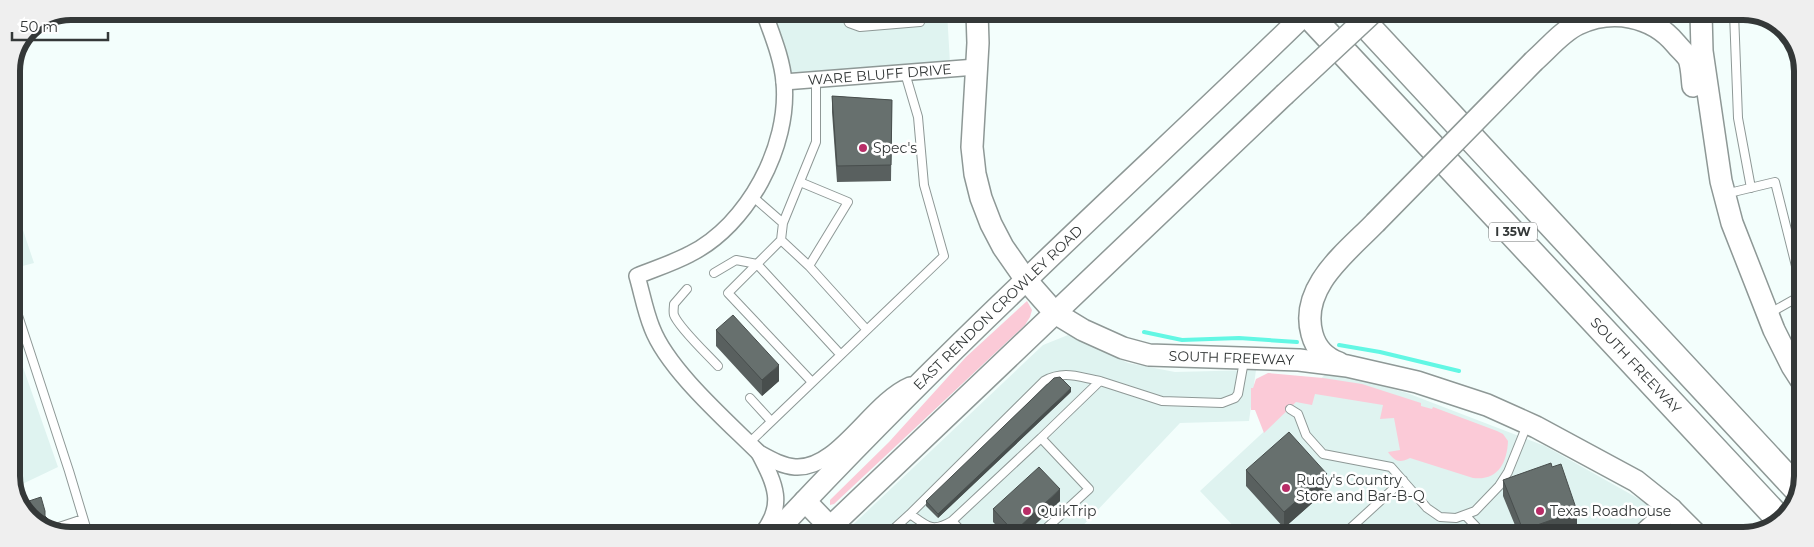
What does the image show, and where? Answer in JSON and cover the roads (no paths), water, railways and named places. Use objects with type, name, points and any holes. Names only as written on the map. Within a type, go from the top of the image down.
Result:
[{"type":"highway","name":"SOUTH FREEWAY","points":[[1313,20],[1776,515]]},
{"type":"highway","name":"I 35W","points":[[1362,20],[1793,485]]},
{"type":"main road","name":"SOUTH FREEWAY","points":[[977,20],[972,147],[975,174],[981,198],[990,224],[1003,247],[1026,280],[1055,313],[1083,330],[1115,344],[1149,355],[1299,360],[1347,366],[1417,382],[1487,405],[1528,423],[1636,481],[1671,508],[1689,527]]},
{"type":"main road","name":"EAST RENDON CROWLEY ROAD","points":[[780,527],[805,500],[1026,280],[1230,88],[1299,20]]},
{"type":"main road","points":[[835,527],[1055,313],[1364,20]]},
{"type":"main road","points":[[1347,366],[1334,361],[1320,351],[1311,331],[1310,311],[1316,289],[1325,274],[1534,61],[1563,34],[1578,24],[1591,20]]},
{"type":"main road","points":[[1642,20],[1654,25],[1673,40],[1688,59],[1707,169],[1722,188]]},
{"type":"main road","points":[[1701,20],[1702,51],[1722,188],[1732,223],[1768,314],[1794,369]]},
{"type":"main road","points":[[805,500],[826,527]]},
{"type":"main road","points":[[1651,527],[1671,508]]},
{"type":"street","points":[[766,527],[774,516],[777,501],[771,477],[754,448],[676,367],[660,345],[652,328],[637,276],[691,254],[722,232],[752,196],[766,172],[778,143],[784,113],[784,82],[777,49],[767,20]]},
{"type":"street","name":"WARE BLUFF DRIVE","points":[[784,82],[976,67]]},
{"type":"street","points":[[754,448],[776,462],[794,467],[810,466],[823,461],[891,396],[905,387],[928,377]]},
{"type":"lane","points":[[848,20],[849,23],[860,27],[920,22]]},
{"type":"lane","points":[[1734,20],[1738,118],[1751,188]]},
{"type":"lane","points":[[754,448],[771,421],[944,256],[924,185],[918,117],[905,73]]},
{"type":"lane","points":[[812,382],[728,293],[781,240],[783,223],[816,142],[816,80]]},
{"type":"lane","points":[[800,182],[848,202],[809,266]]},
{"type":"lane","points":[[1722,188],[1751,188],[1775,182],[1794,258]]},
{"type":"lane","points":[[752,196],[783,223]]},
{"type":"lane","points":[[781,240],[809,266],[866,329]]},
{"type":"lane","points":[[714,273],[736,260],[757,264],[840,354]]},
{"type":"lane","points":[[687,289],[674,304],[674,314],[693,339],[718,366]]},
{"type":"lane","points":[[1768,314],[1794,299]]},
{"type":"lane","points":[[20,322],[86,527]]},
{"type":"lane","points":[[896,527],[1044,381],[1054,375],[1062,374],[1100,381],[1162,401],[1222,403],[1235,398],[1238,394],[1245,359]]},
{"type":"lane","points":[[937,527],[944,526],[952,521],[1100,381]]},
{"type":"lane","points":[[750,398],[771,421]]},
{"type":"lane","points":[[1290,409],[1298,414],[1306,435],[1323,454],[1390,467],[1427,508],[1440,516],[1456,518],[1475,511],[1499,486],[1508,472],[1528,423]]},
{"type":"lane","points":[[1041,438],[1088,489],[1048,527]]},
{"type":"lane","points":[[1352,527],[1402,480]]},
{"type":"lane","points":[[910,514],[929,527]]},
{"type":"lane","points":[[1466,515],[1477,527]]},
{"type":"lane","points":[[62,526],[83,519]]},
{"type":"lane","points":[[952,521],[958,527]]},
{"type":"waterway","points":[[1144,332],[1182,340],[1239,338],[1297,342]]},
{"type":"waterway","points":[[1339,345],[1380,352],[1459,371]]},
{"type":"place","name":"Spec's","points":[[863,148]]},
{"type":"place","name":"Rudy's Country Store and Bar-B-Q","points":[[1286,488]]},
{"type":"place","name":"QuikTrip","points":[[1027,511]]},
{"type":"place","name":"Texas Roadhouse","points":[[1540,511]]}]
